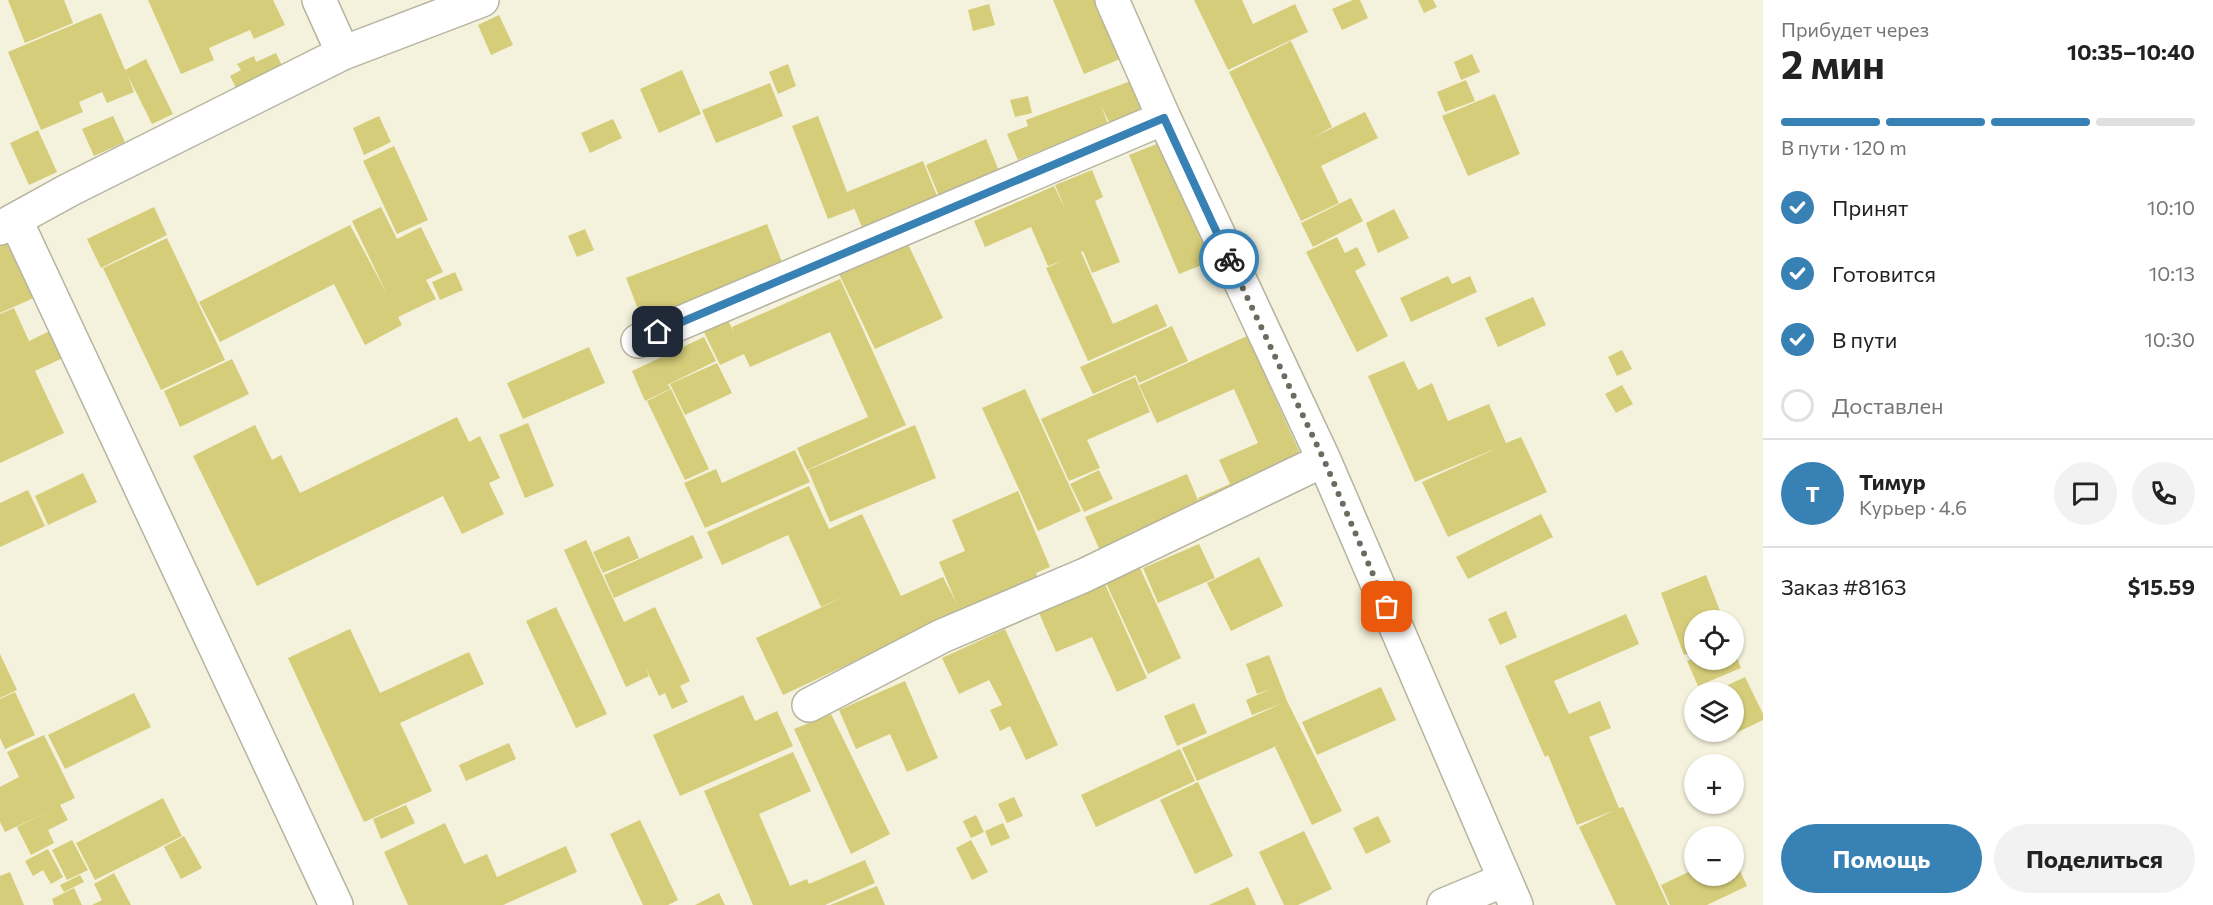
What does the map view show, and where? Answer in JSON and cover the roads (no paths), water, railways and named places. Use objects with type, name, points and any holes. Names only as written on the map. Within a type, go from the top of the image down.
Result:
[{"type":"street","points":[[319,0],[343,53]]},
{"type":"street","points":[[336,905],[8,224],[69,190],[343,53],[482,0]]},
{"type":"street","points":[[1112,0],[1164,118],[1324,460],[1510,893],[1444,905]]},
{"type":"street","points":[[638,340],[1164,118]]},
{"type":"street","points":[[808,705],[942,636],[1085,575],[1324,460]]}]
